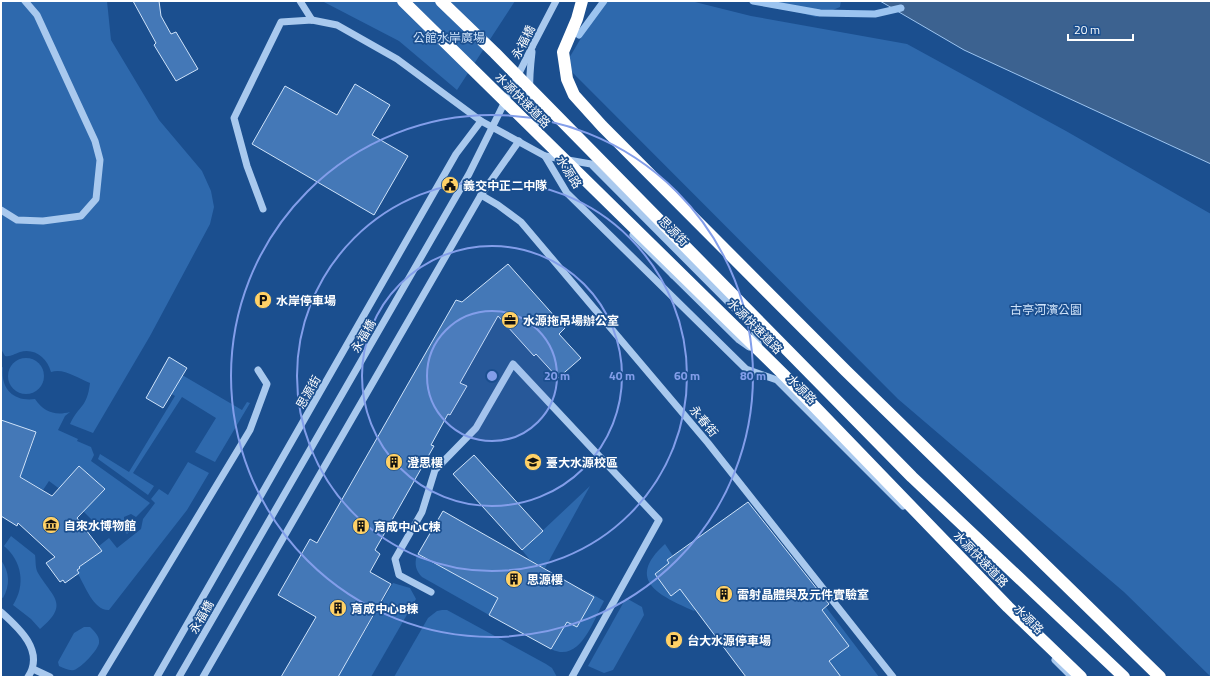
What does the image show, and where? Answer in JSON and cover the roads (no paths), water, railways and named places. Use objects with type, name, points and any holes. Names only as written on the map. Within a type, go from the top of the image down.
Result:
[{"type":"highway","name":"水源快速道路","points":[[403,1],[787,378],[1008,607],[1081,677]]},
{"type":"highway","points":[[441,1],[495,53],[912,477],[1124,677]]},
{"type":"highway","points":[[582,1],[577,19],[563,52],[566,78],[574,95],[602,126],[846,371],[1160,677]]},
{"type":"street","points":[[1,210],[16,220],[43,220],[81,216],[96,199],[99,176],[100,160],[94,141],[37,15],[24,1]]},
{"type":"street","points":[[300,1],[312,20]]},
{"type":"street","name":"永福橋","points":[[179,677],[469,174],[556,1]]},
{"type":"street","name":"水源路","points":[[263,209],[247,166],[234,118],[281,22],[312,20],[337,25],[397,59],[464,111],[545,156],[567,192],[746,369],[778,380],[1072,677]]},
{"type":"street","points":[[532,47],[528,84],[533,119],[547,148],[739,340],[762,354],[778,380]]},
{"type":"street","name":"思源街","points":[[157,677],[456,154],[481,121]]},
{"type":"street","points":[[203,677],[481,195],[520,141]]},
{"type":"street","name":"思源街","points":[[545,156],[591,164],[754,327],[762,354]]},
{"type":"street","name":"永春街","points":[[481,195],[498,205],[526,228],[708,443],[893,677]]},
{"type":"street","points":[[431,592],[399,575],[395,559],[422,512],[435,470],[476,428],[513,364],[658,520],[572,677]]},
{"type":"street","points":[[101,677],[250,430],[267,384],[258,370]]},
{"type":"street","points":[[1,612],[21,630],[32,649],[33,669],[28,677]]},
{"type":"street","points":[[33,669],[50,677]]},
{"type":"waterway","points":[[579,35],[604,1]]},
{"type":"waterway","points":[[753,1],[820,13],[875,14],[901,8]]},
{"type":"place","name":"義交中正二中隊","points":[[450,185]]},
{"type":"place","name":"水岸停車場","points":[[263,300]]},
{"type":"place","name":"水源拖吊場辦公室","points":[[510,320]]},
{"type":"place","name":"澄思樓","points":[[394,462]]},
{"type":"place","name":"臺大水源校區","points":[[533,462]]},
{"type":"place","name":"自來水博物館","points":[[51,525]]},
{"type":"place","name":"育成中心C棟","points":[[361,526]]},
{"type":"place","name":"思源樓","points":[[514,579]]},
{"type":"place","name":"雷射晶體與及元件實驗室","points":[[724,594]]},
{"type":"place","name":"育成中心B棟","points":[[338,608]]},
{"type":"place","name":"台大水源停車場","points":[[674,640]]},
{"type":"park label","name":"公館水岸廣場","points":[[449,37]]},
{"type":"park label","name":"古亭河濱公園","points":[[1046,309]]}]
